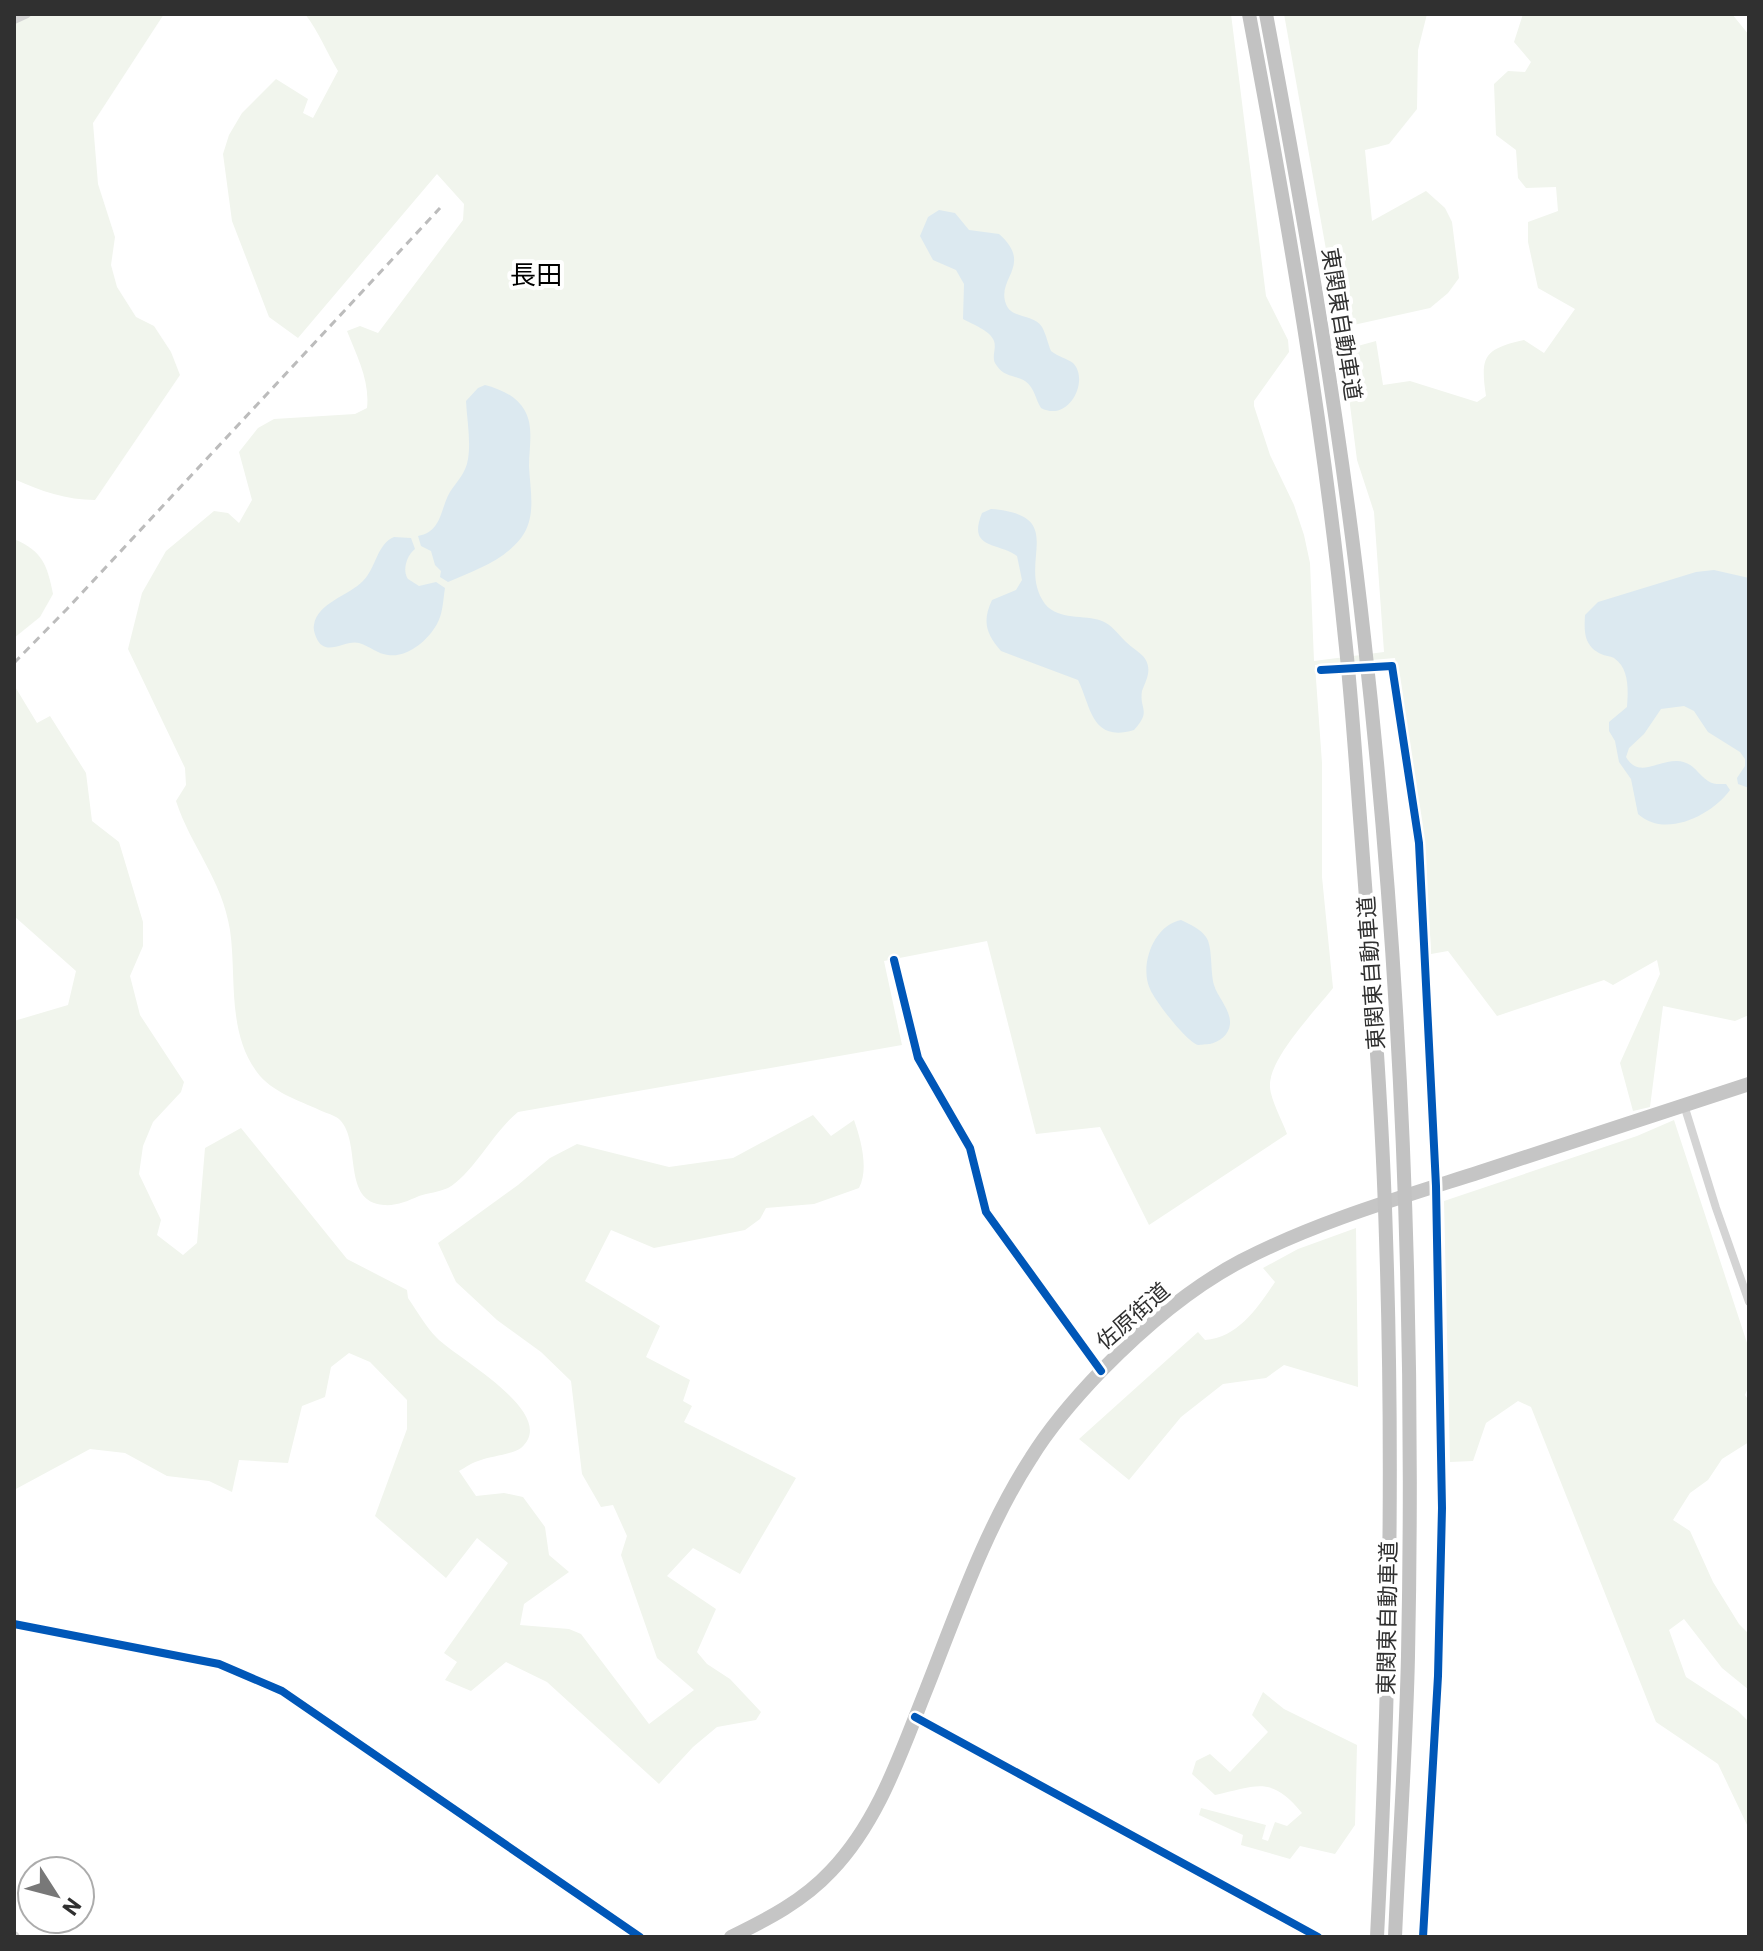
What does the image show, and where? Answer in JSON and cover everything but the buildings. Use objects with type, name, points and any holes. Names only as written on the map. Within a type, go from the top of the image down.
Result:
[{"type":"highway","name":"東関東自動車道","points":[[1249,14],[1306,334],[1330,505],[1346,639],[1377,1037],[1387,1241],[1391,1473],[1385,1793],[1377,1937]]},
{"type":"highway","name":"東関東自動車道","points":[[1266,14],[1302,207],[1349,518],[1381,810],[1397,1020],[1404,1177],[1410,1502],[1408,1660],[1395,1937]]},
{"type":"highway","name":"佐原街道","points":[[731,1937],[773,1917],[793,1903],[823,1879],[843,1857],[875,1808],[966,1590],[1007,1499],[1032,1456],[1101,1371],[1170,1310],[1229,1268],[1313,1228],[1749,1084]]},
{"type":"street","points":[[14,20],[27,14]]},
{"type":"street","points":[[1321,670],[1392,666],[1419,843],[1441,1523],[1438,1669],[1423,1937]]},
{"type":"street","points":[[894,960],[918,1058],[970,1148],[986,1212],[1101,1371]]},
{"type":"street","points":[[1684,1105],[1749,1302]]},
{"type":"street","points":[[14,1624],[219,1664],[282,1691],[640,1937]]},
{"type":"street","points":[[915,1717],[1318,1937]]},
{"type":"shaded area","points":[[14,14],[164,14],[93,123],[98,184],[115,237],[111,265],[117,287],[136,317],[154,326],[171,352],[180,375],[95,500],[54,494],[14,479]]},
{"type":"shaded area","points":[[305,14],[1231,14],[1266,296],[1288,340],[1289,352],[1254,401],[1254,406],[1270,455],[1294,505],[1304,535],[1310,563],[1314,661],[1384,652],[1374,512],[1357,460],[1343,350],[1376,341],[1383,385],[1410,381],[1477,402],[1486,396],[1485,363],[1493,351],[1524,340],[1544,353],[1575,309],[1538,288],[1528,242],[1528,222],[1558,211],[1556,187],[1526,188],[1518,178],[1516,150],[1496,135],[1494,84],[1508,71],[1525,72],[1531,62],[1514,42],[1523,14],[1732,14],[1749,35],[1749,1015],[1735,1021],[1663,1006],[1650,1107],[1633,1111],[1620,1063],[1660,974],[1657,960],[1613,985],[1604,980],[1497,1016],[1448,951],[1431,954],[1418,805],[1395,658],[1315,665],[1322,763],[1322,877],[1333,988],[1285,1049],[1271,1076],[1274,1104],[1287,1134],[1149,1225],[1100,1127],[1036,1134],[987,941],[884,961],[902,1045],[518,1112],[466,1173],[448,1188],[393,1205],[371,1201],[362,1194],[357,1183],[350,1143],[340,1120],[274,1088],[260,1076],[249,1060],[237,1024],[232,948],[226,912],[176,801],[186,785],[185,768],[128,649],[142,593],[166,551],[214,511],[228,513],[239,523],[252,500],[239,452],[258,428],[274,419],[355,414],[367,408],[365,378],[347,331],[360,326],[378,333],[463,220],[464,204],[437,174],[298,338],[269,317],[232,221],[223,154],[229,135],[242,113],[276,79],[308,99],[303,113],[313,118],[338,71]]},
{"type":"shaded area","points":[[1284,14],[1427,14],[1418,50],[1417,109],[1389,144],[1365,150],[1372,221],[1426,191],[1445,208],[1452,222],[1459,278],[1448,293],[1430,308],[1340,328]]},
{"type":"shaded area","points":[[939,210],[955,213],[969,230],[999,234],[1009,245],[1014,263],[1004,295],[1006,304],[1013,312],[1038,323],[1051,351],[1073,363],[1078,370],[1078,389],[1068,405],[1051,411],[1041,408],[1028,384],[997,366],[992,337],[963,319],[964,284],[956,270],[933,260],[920,236],[928,217]]},
{"type":"shaded area","points":[[485,385],[513,397],[528,417],[531,512],[526,530],[514,546],[488,564],[448,582],[440,577],[441,571],[435,565],[431,551],[421,546],[418,536],[426,534],[436,525],[450,492],[465,469],[469,445],[466,401]]},
{"type":"shaded area","points":[[991,509],[1015,513],[1029,521],[1035,531],[1037,588],[1045,604],[1057,613],[1106,623],[1145,659],[1148,676],[1142,691],[1144,714],[1134,730],[1120,733],[1101,727],[1090,711],[1078,680],[1001,651],[992,639],[986,621],[992,600],[1016,590],[1022,580],[1017,556],[987,543],[978,533],[982,513]]},
{"type":"shaded area","points":[[394,537],[411,538],[415,549],[406,563],[408,579],[419,586],[436,582],[445,588],[437,624],[417,647],[403,654],[388,655],[354,642],[325,647],[316,637],[316,617],[327,605],[363,581],[384,545]]},
{"type":"shaded area","points":[[14,539],[31,548],[42,560],[53,594],[40,617],[14,638]]},
{"type":"shaded area","points":[[1714,570],[1749,578],[1749,788],[1738,784],[1737,778],[1745,766],[1740,752],[1708,732],[1694,711],[1684,706],[1661,709],[1644,734],[1629,748],[1626,757],[1631,763],[1643,768],[1670,761],[1683,762],[1710,782],[1726,784],[1730,790],[1700,815],[1674,824],[1661,824],[1638,814],[1631,779],[1619,762],[1609,722],[1627,707],[1625,674],[1614,658],[1595,651],[1588,643],[1585,615],[1598,602],[1696,572]]},
{"type":"shaded area","points":[[14,685],[37,723],[50,716],[86,773],[92,821],[119,842],[143,922],[143,946],[130,976],[140,1015],[184,1082],[181,1092],[153,1122],[143,1146],[139,1174],[161,1220],[157,1235],[183,1255],[197,1243],[205,1148],[241,1128],[347,1259],[407,1290],[408,1298],[437,1338],[501,1387],[527,1419],[530,1434],[521,1448],[478,1461],[459,1471],[476,1496],[504,1493],[523,1497],[545,1527],[549,1555],[569,1572],[524,1604],[520,1625],[569,1629],[581,1634],[649,1724],[694,1690],[657,1658],[621,1555],[627,1536],[613,1505],[601,1507],[582,1474],[571,1381],[541,1352],[497,1320],[456,1282],[438,1243],[550,1158],[577,1144],[669,1167],[733,1158],[813,1115],[831,1136],[854,1120],[864,1163],[859,1188],[814,1204],[766,1208],[760,1219],[745,1230],[654,1248],[611,1230],[585,1281],[660,1326],[646,1357],[690,1380],[683,1401],[692,1406],[684,1422],[796,1478],[740,1574],[693,1548],[667,1576],[716,1609],[697,1652],[707,1664],[730,1679],[761,1712],[756,1720],[717,1727],[693,1747],[659,1784],[547,1682],[506,1662],[471,1691],[445,1680],[457,1662],[444,1653],[508,1563],[477,1538],[446,1578],[375,1516],[407,1429],[407,1400],[370,1362],[349,1353],[331,1367],[325,1397],[302,1406],[288,1463],[239,1460],[232,1492],[209,1481],[167,1476],[125,1453],[90,1449],[14,1490],[14,1021],[68,1005],[76,971],[14,916]]},
{"type":"shaded area","points":[[1181,920],[1195,927],[1208,941],[1214,985],[1230,1019],[1226,1035],[1210,1044],[1198,1045],[1186,1036],[1158,1002],[1147,979],[1148,958],[1156,938],[1171,923]]},
{"type":"shaded area","points":[[1674,1120],[1749,1349],[1749,1385],[1745,1395],[1749,1401],[1749,1442],[1722,1459],[1708,1480],[1690,1493],[1673,1520],[1690,1531],[1713,1582],[1739,1624],[1749,1634],[1749,1690],[1722,1668],[1684,1619],[1669,1630],[1686,1677],[1738,1711],[1749,1722],[1749,1829],[1718,1764],[1656,1722],[1531,1407],[1518,1401],[1486,1423],[1473,1461],[1450,1462],[1444,1201],[1637,1136]]},
{"type":"shaded area","points":[[1356,1228],[1358,1387],[1284,1365],[1266,1378],[1223,1384],[1181,1417],[1129,1480],[1079,1439],[1198,1332],[1205,1340],[1217,1338],[1238,1327],[1275,1282],[1263,1268],[1298,1249]]},
{"type":"shaded area","points":[[1263,1692],[1284,1709],[1357,1745],[1355,1825],[1335,1854],[1300,1846],[1290,1859],[1241,1845],[1243,1835],[1199,1815],[1201,1808],[1266,1825],[1262,1839],[1268,1841],[1275,1822],[1287,1826],[1302,1813],[1272,1788],[1253,1787],[1215,1795],[1192,1774],[1196,1761],[1210,1754],[1230,1772],[1268,1732],[1252,1715]]},
{"type":"railway","points":[[14,663],[440,208]]},
{"type":"cycle path","points":[[1321,670],[1392,666],[1419,843],[1436,1186],[1442,1508],[1438,1676],[1423,1937]]},
{"type":"cycle path","points":[[894,960],[918,1058],[970,1148],[986,1212],[1101,1371]]},
{"type":"cycle path","points":[[14,1624],[219,1664],[282,1691],[640,1937]]},
{"type":"cycle path","points":[[915,1717],[1318,1937]]},
{"type":"district","name":"長田","points":[[536,273]]}]
